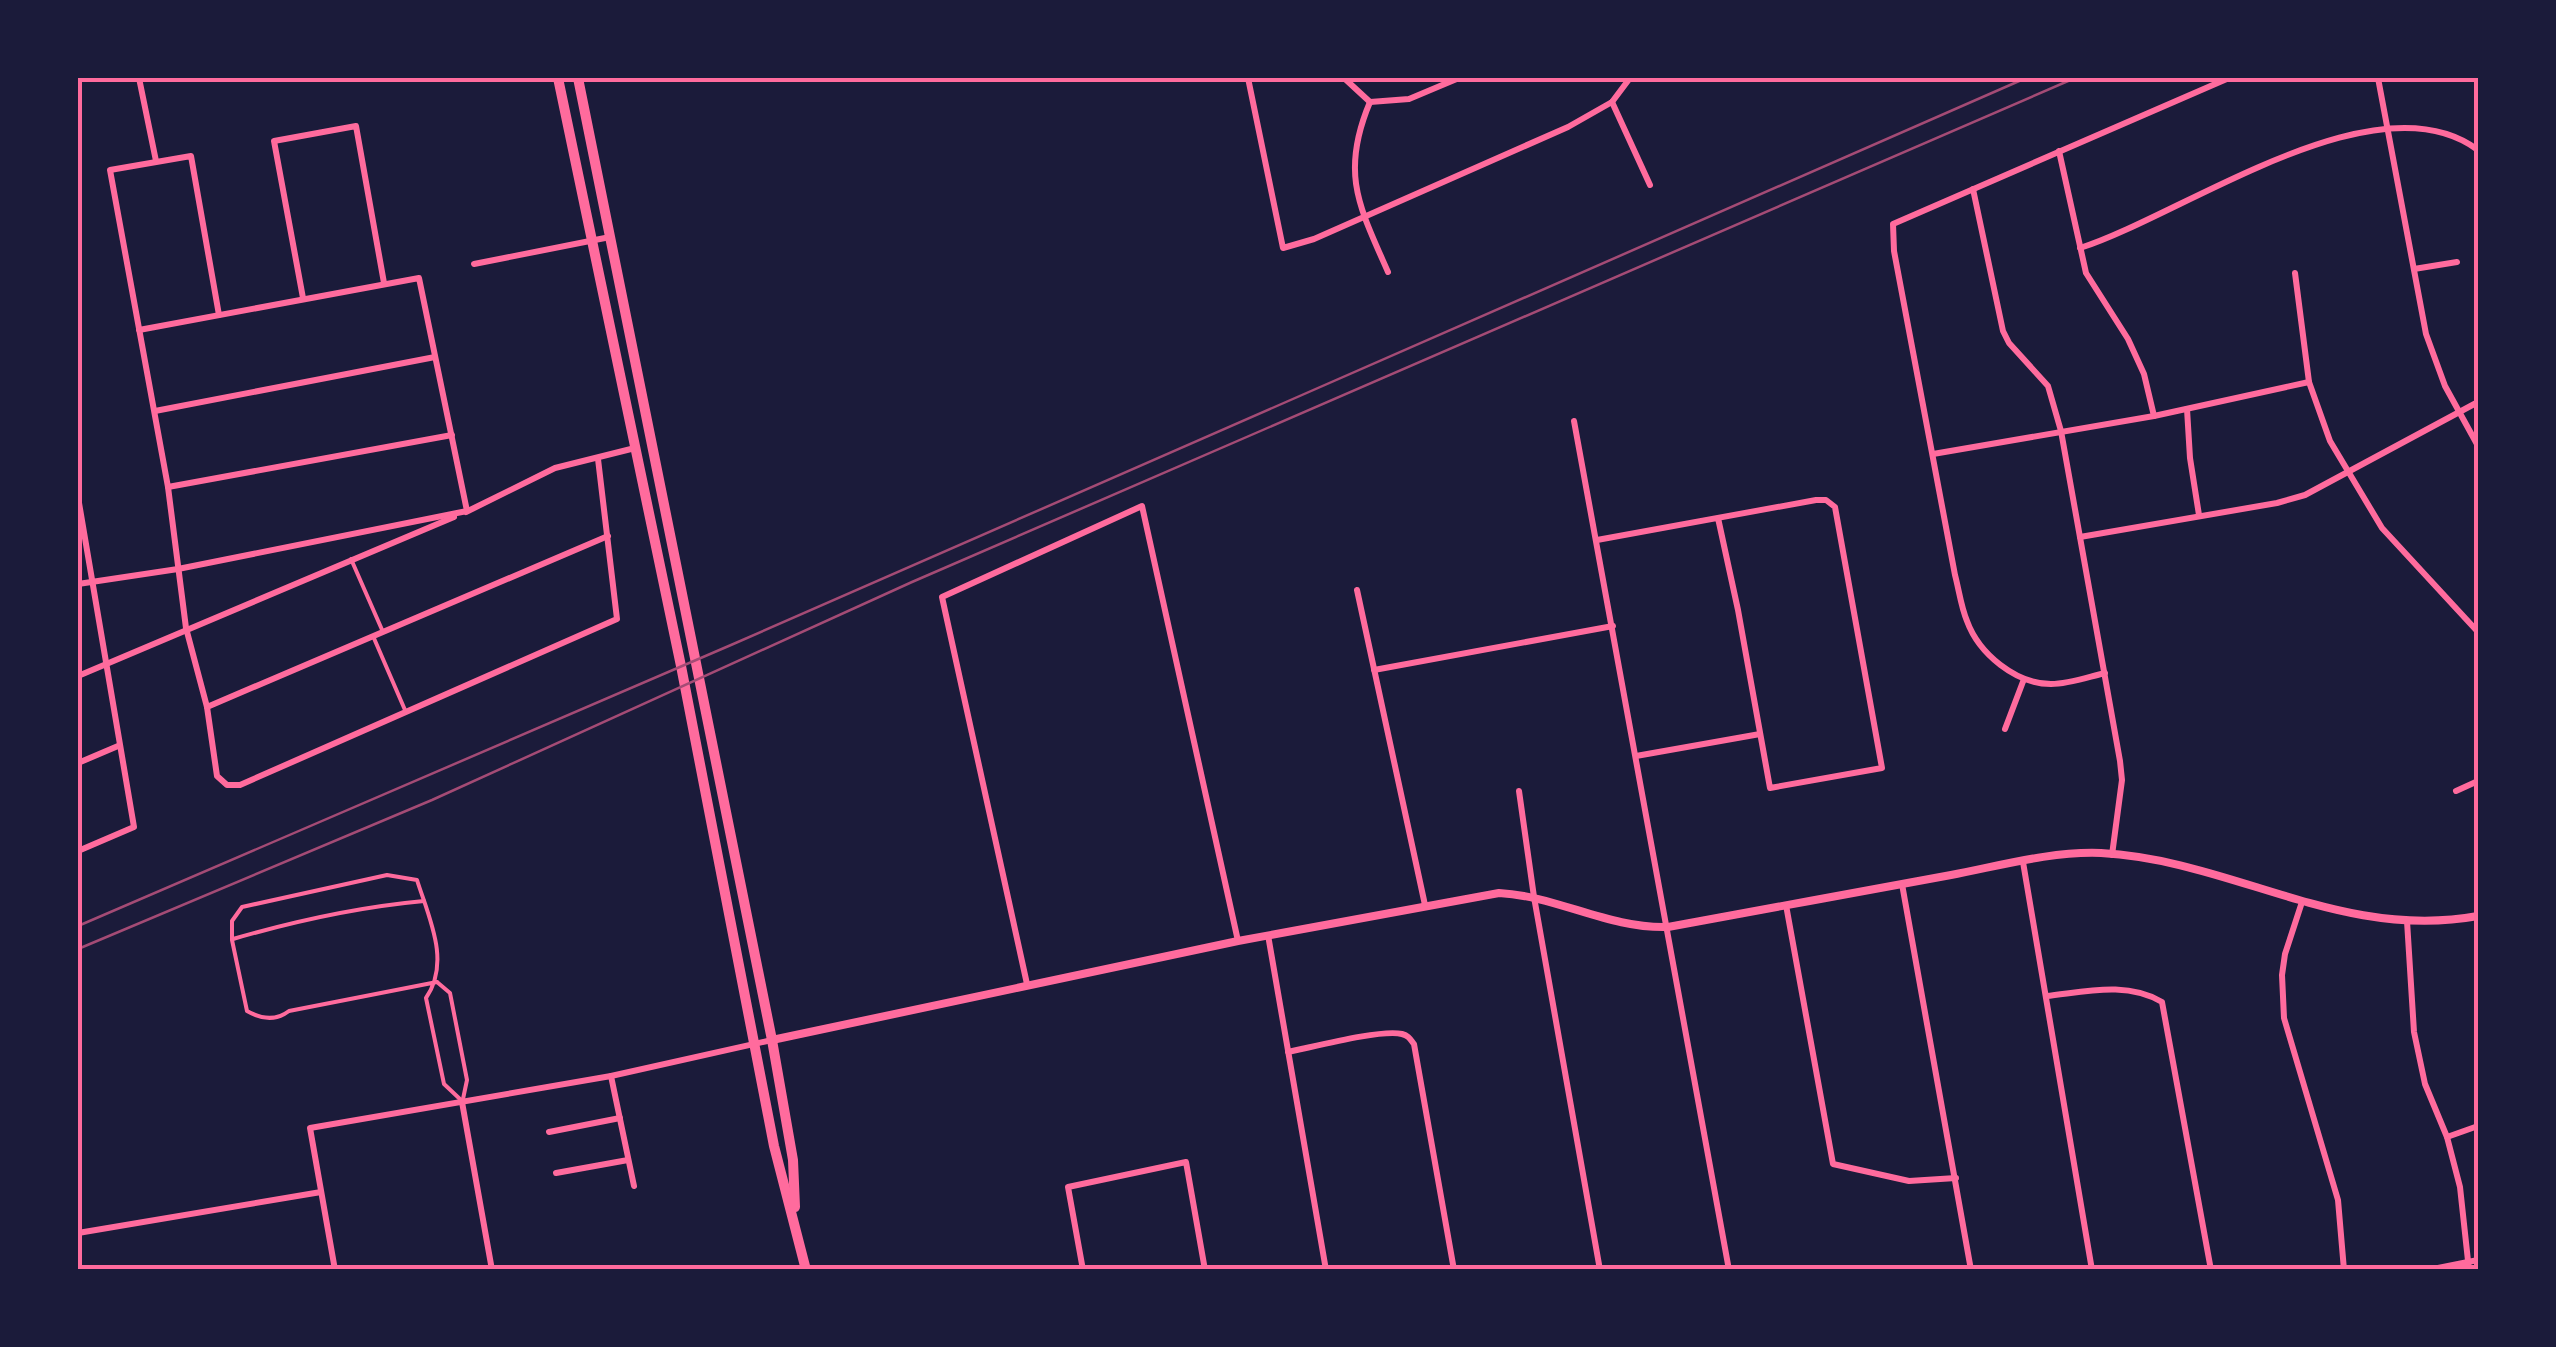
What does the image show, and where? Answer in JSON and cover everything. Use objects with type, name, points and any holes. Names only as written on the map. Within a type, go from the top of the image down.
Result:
[{"type":"main road","points":[[558,78],[636,447],[778,1163],[806,1270]]},
{"type":"main road","points":[[578,78],[772,1040],[793,1160],[796,1223]]},
{"type":"main road","points":[[636,447],[656,464]]},
{"type":"street","points":[[139,78],[156,161]]},
{"type":"street","points":[[1248,78],[1283,248],[1314,239],[1568,127],[1612,102],[1630,78]]},
{"type":"street","points":[[1344,78],[1370,102],[1409,100],[1459,78]]},
{"type":"street","points":[[2105,673],[2051,684],[2024,679],[1990,655],[1968,625],[1955,575],[1892,224],[2230,78]]},
{"type":"street","points":[[2378,78],[2426,334],[2445,386],[2478,446]]},
{"type":"street","points":[[1370,102],[1353,155],[1354,178],[1363,216],[1388,272]]},
{"type":"street","points":[[1612,102],[1650,185]]},
{"type":"street","points":[[303,298],[274,140],[356,126],[384,283]]},
{"type":"street","points":[[2080,248],[2118,234],[2284,155],[2335,139],[2417,127],[2438,130],[2478,150]]},
{"type":"street","points":[[2059,151],[2086,274],[2128,338],[2144,374],[2154,416]]},
{"type":"street","points":[[219,314],[192,156],[110,170],[168,487],[186,628],[207,707],[217,774],[226,785],[240,785],[617,618],[598,459]]},
{"type":"street","points":[[1973,189],[2003,331],[2048,386],[2061,431],[2122,780],[2112,854]]},
{"type":"street","points":[[474,264],[611,236]]},
{"type":"street","points":[[2414,269],[2458,262]]},
{"type":"street","points":[[2296,272],[2309,382],[2330,442],[2382,528],[2478,632]]},
{"type":"street","points":[[139,330],[419,278],[467,512]]},
{"type":"street","points":[[154,411],[435,357]]},
{"type":"street","points":[[1934,454],[2154,416],[2309,382]]},
{"type":"street","points":[[2080,537],[2305,495],[2478,402]]},
{"type":"street","points":[[2187,409],[2199,515]]},
{"type":"street","points":[[1574,421],[1730,1270]]},
{"type":"street","points":[[168,487],[452,435]]},
{"type":"street","points":[[78,676],[467,512],[555,468],[636,447]]},
{"type":"street","points":[[78,498],[134,827],[78,850]]},
{"type":"street","points":[[1597,540],[1816,500],[1826,500],[1834,507],[1882,768],[1770,788],[1718,518]]},
{"type":"street","points":[[1026,984],[942,597],[1142,506],[1238,941]]},
{"type":"street","points":[[78,584],[178,569],[467,512]]},
{"type":"street","points":[[207,707],[608,536]]},
{"type":"street","points":[[1357,590],[1425,905]]},
{"type":"street","points":[[1374,670],[1612,626]]},
{"type":"street","points":[[2005,729],[2024,679]]},
{"type":"street","points":[[1636,756],[1760,734]]},
{"type":"street","points":[[78,763],[118,746]]},
{"type":"street","points":[[2456,791],[2478,781]]},
{"type":"street","points":[[1519,791],[1600,1270]]},
{"type":"street","points":[[335,1270],[310,1128],[611,1076],[1026,984],[1425,905],[1499,893],[1534,897],[1628,925],[1668,927],[2022,862],[2112,854],[2161,862],[2358,916],[2408,922],[2478,916]]},
{"type":"street","points":[[2022,862],[2092,1270]]},
{"type":"street","points":[[1902,884],[1971,1270]]},
{"type":"street","points":[[2302,902],[2284,965],[2284,1018],[2335,1189],[2344,1270]]},
{"type":"street","points":[[1786,906],[1833,1164],[1908,1181],[1956,1178]]},
{"type":"street","points":[[2408,922],[2416,1046],[2460,1186],[2468,1266]]},
{"type":"street","points":[[1268,935],[1326,1270]]},
{"type":"street","points":[[2046,996],[2110,989],[2146,993],[2162,1002],[2212,1270]]},
{"type":"street","points":[[1288,1052],[1380,1036],[1401,1034],[1410,1038],[1454,1270]]},
{"type":"street","points":[[611,1076],[634,1186]]},
{"type":"street","points":[[462,1102],[492,1270]]},
{"type":"street","points":[[549,1132],[620,1118]]},
{"type":"street","points":[[2446,1138],[2478,1126]]},
{"type":"street","points":[[556,1173],[628,1160]]},
{"type":"street","points":[[1083,1270],[1068,1186],[1186,1162],[1206,1270]]},
{"type":"street","points":[[78,1233],[321,1192]]},
{"type":"street","points":[[2428,1270],[2468,1266],[2478,1260]]},
{"type":"lane","points":[[351,560],[383,632]]},
{"type":"lane","points":[[373,636],[406,712]]},
{"type":"lane","points":[[437,982],[289,1011],[281,1017],[258,1017],[247,1011],[232,940],[232,920],[242,907],[387,875],[417,880],[440,966],[437,982],[426,998],[444,1084],[462,1102]]},
{"type":"lane","points":[[232,940],[279,925],[424,901]]},
{"type":"lane","points":[[437,982],[450,994],[467,1080],[462,1102]]},
{"type":"tram line","points":[[78,949],[432,800],[912,582],[2075,78]]},
{"type":"railway","points":[[78,926],[2026,78]]}]
